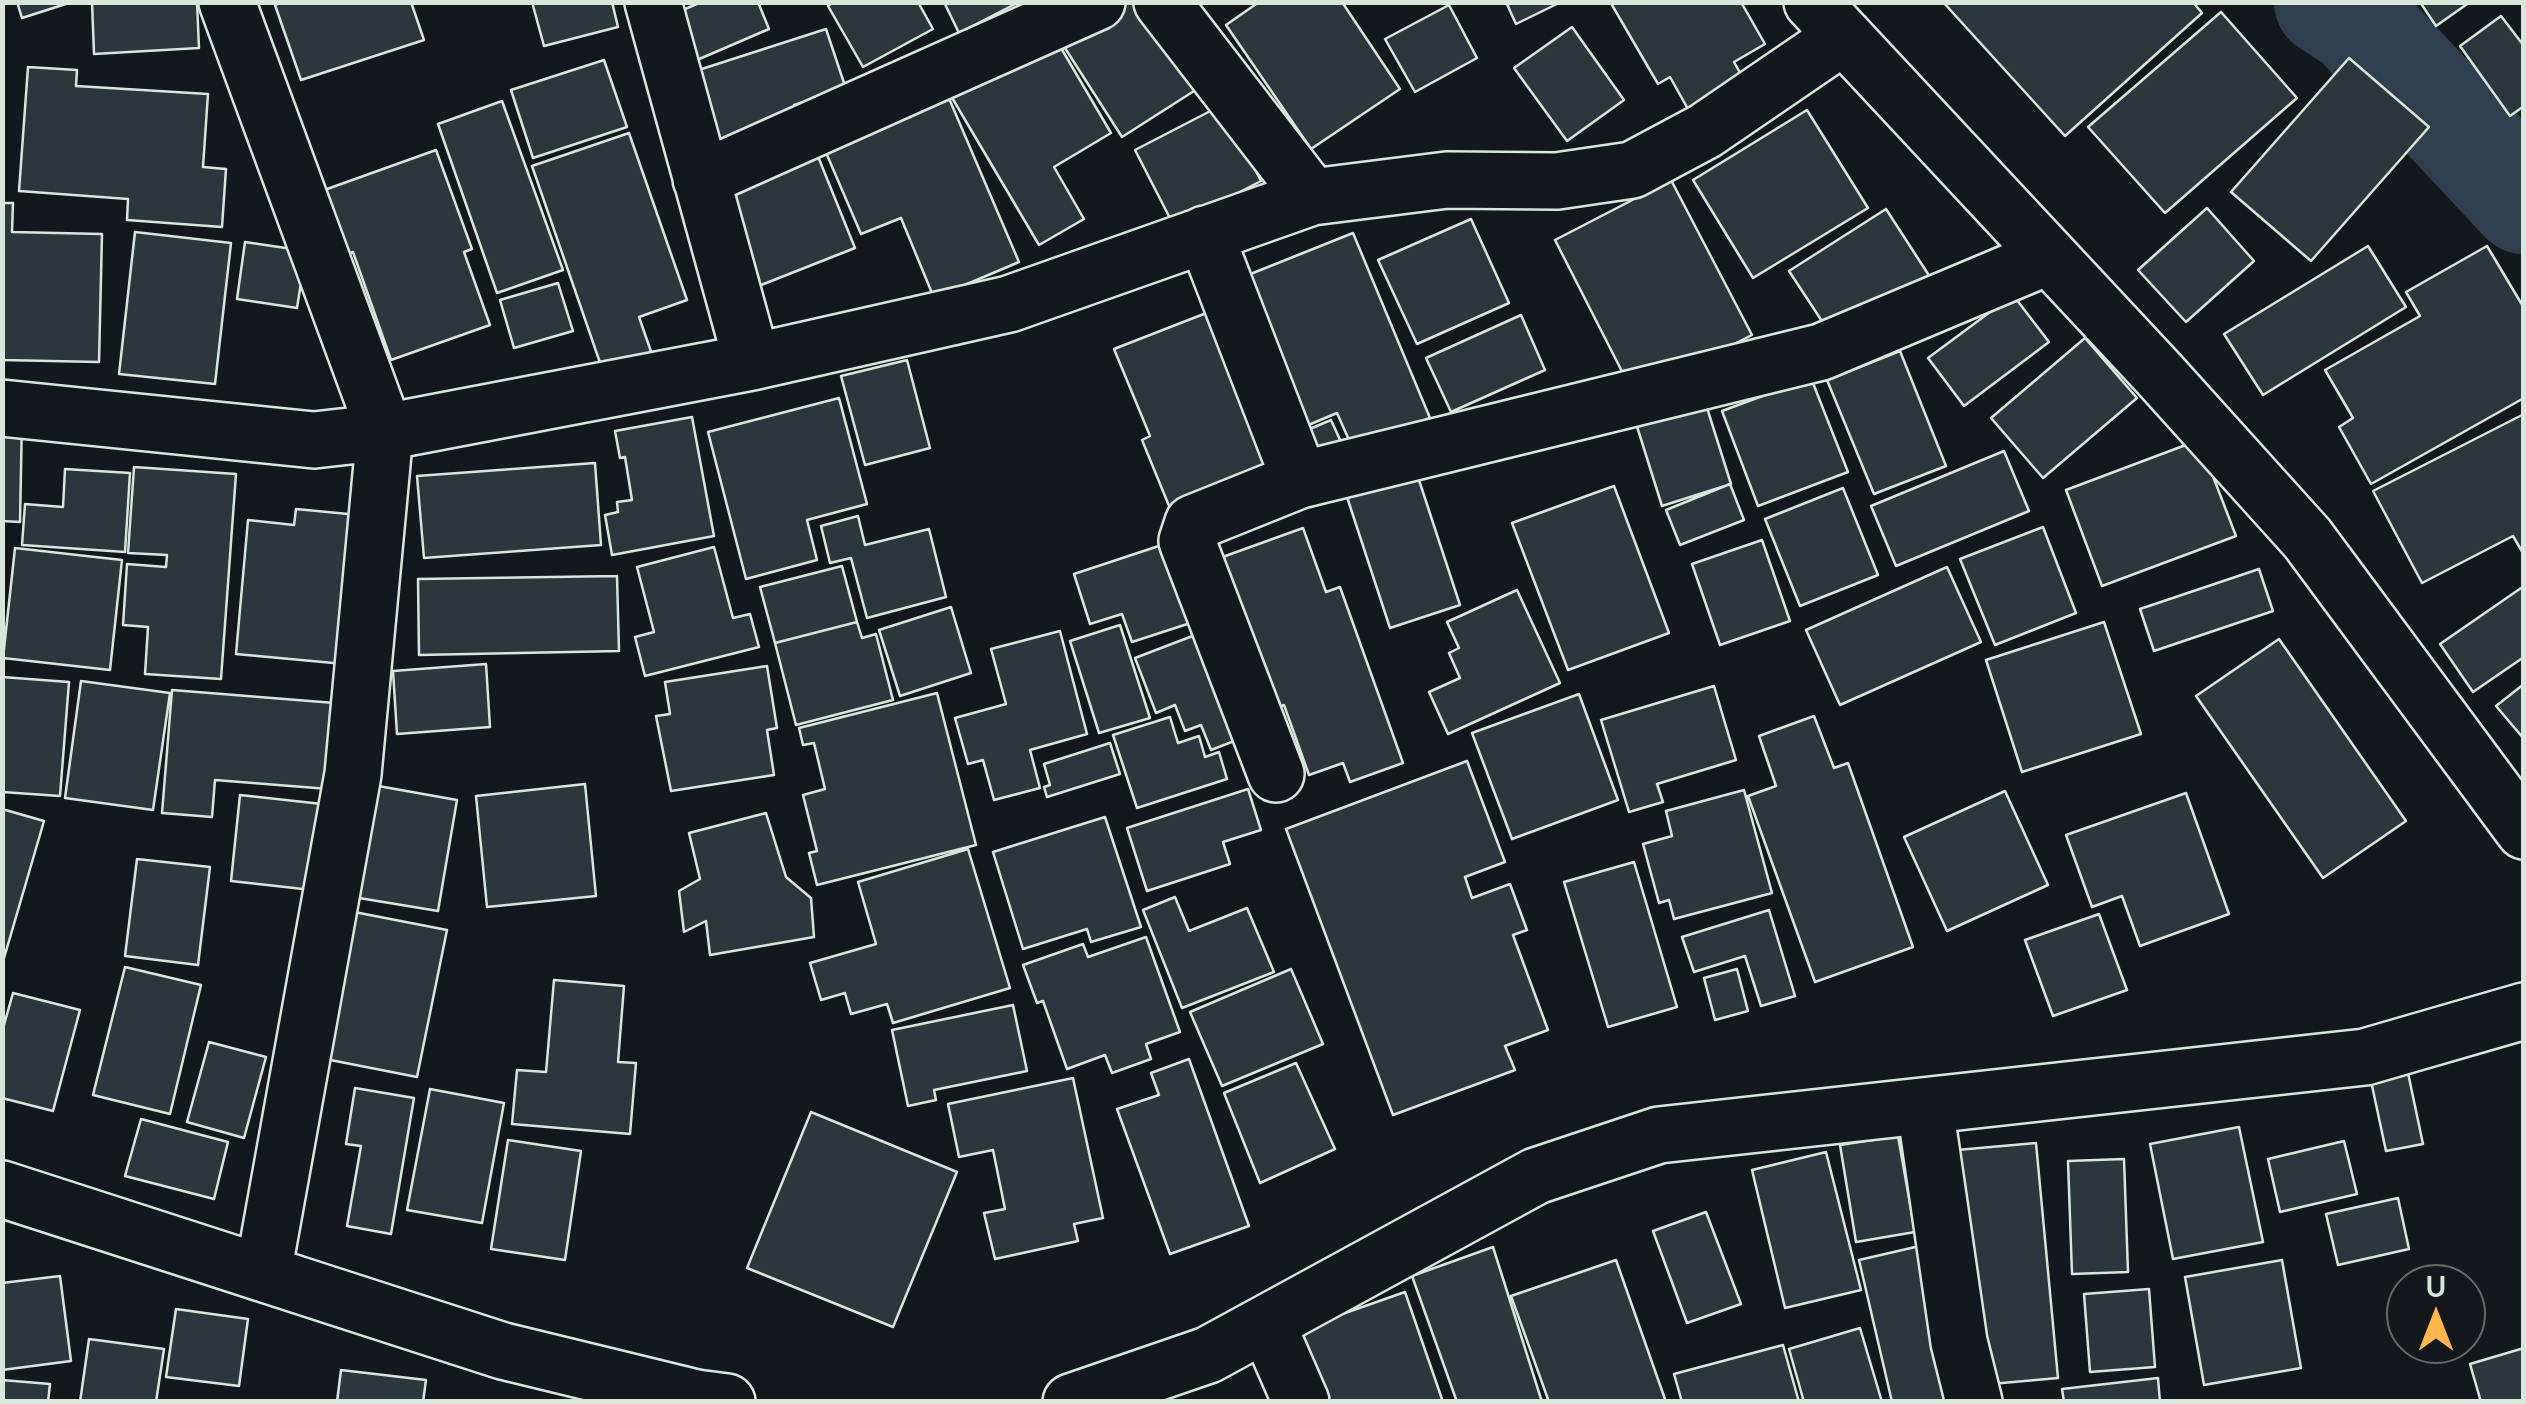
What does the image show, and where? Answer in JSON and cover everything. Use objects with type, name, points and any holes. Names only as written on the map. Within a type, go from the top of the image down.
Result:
[{"type":"main road","points":[[227,2],[385,432],[353,774],[264,1273]]},
{"type":"main road","points":[[652,2],[752,362]]},
{"type":"main road","points":[[702,179],[1097,2]]},
{"type":"main road","points":[[1162,2],[1312,197]]},
{"type":"main road","points":[[2,408],[314,440],[385,432],[752,362],[1009,304],[1312,197],[1447,180],[1556,181],[1632,170],[1704,131],[1828,19],[2307,538],[2524,832]]},
{"type":"main road","points":[[1205,234],[1300,480]]},
{"type":"main road","points":[[1276,774],[1187,541],[1193,523],[1300,480],[1822,352],[2047,257]]},
{"type":"main road","points":[[1071,1402],[1208,1355],[1536,1176],[1659,1135],[2365,1057],[2524,1011]]},
{"type":"main road","points":[[1925,1107],[1960,1342],[1974,1402]]},
{"type":"main road","points":[[2,1189],[503,1351],[727,1402]]},
{"type":"main road","points":[[1268,1324],[1301,1402]]},
{"type":"building","points":[[17,2],[72,2],[22,18]]},
{"type":"building","points":[[92,2],[197,2],[199,48],[94,54]]},
{"type":"building","points":[[411,2],[424,40],[301,80],[275,5]]},
{"type":"building","points":[[532,2],[612,2],[618,27],[544,46]]},
{"type":"building","points":[[701,2],[758,2],[769,29],[683,66],[663,19]]},
{"type":"building","points":[[834,2],[918,2],[933,29],[863,67],[828,6]]},
{"type":"building","points":[[944,2],[1019,2],[959,33]]},
{"type":"building","points":[[1129,2],[1153,2],[1205,84],[1122,137],[1063,45]]},
{"type":"building","points":[[1259,2],[1342,2],[1400,89],[1311,149],[1226,25]]},
{"type":"building","points":[[1506,2],[1561,2],[1516,24]]},
{"type":"building","points":[[1741,2],[1765,44],[1734,62],[1743,78],[1688,109],[1670,77],[1658,84],[1612,5]]},
{"type":"building","points":[[1943,2],[2193,2],[2202,13],[2065,136]]},
{"type":"building","points":[[2420,2],[2470,2],[2436,26]]},
{"type":"building","points":[[1449,5],[1477,58],[1415,92],[1385,39]]},
{"type":"building","points":[[2221,12],[2297,98],[2165,213],[2088,127]]},
{"type":"building","points":[[2501,16],[2524,46],[2524,106],[2510,116],[2460,46]]},
{"type":"building","points":[[1572,27],[1624,100],[1567,141],[1514,68]]},
{"type":"building","points":[[826,29],[846,89],[794,105],[800,126],[706,156],[680,76]]},
{"type":"building","points":[[1054,36],[1111,133],[1054,167],[1084,219],[1039,245],[951,96]]},
{"type":"building","points":[[2349,58],[2429,127],[2311,261],[2231,192]]},
{"type":"building","points":[[604,60],[627,127],[533,158],[511,90]]},
{"type":"building","points":[[28,67],[77,70],[76,86],[208,94],[203,167],[226,169],[222,227],[127,220],[128,199],[19,191]]},
{"type":"building","points":[[945,89],[1019,262],[934,298],[901,218],[861,234],[821,141]]},
{"type":"building","points":[[502,101],[563,270],[497,293],[438,124]]},
{"type":"building","points":[[1222,105],[1261,181],[1174,226],[1135,150]]},
{"type":"building","points":[[1807,110],[1868,208],[1753,278],[1693,180]]},
{"type":"building","points":[[629,133],[687,300],[639,317],[655,363],[606,380],[532,166]]},
{"type":"building","points":[[815,149],[855,248],[751,289],[712,190]]},
{"type":"building","points":[[436,150],[472,249],[464,252],[490,325],[391,360],[353,252],[339,257],[316,193]]},
{"type":"building","points":[[1671,180],[1752,335],[1634,395],[1555,240]]},
{"type":"building","points":[[2,203],[13,203],[12,232],[102,234],[99,362],[2,360]]},
{"type":"building","points":[[2207,208],[2254,261],[2186,322],[2138,270]]},
{"type":"building","points":[[1886,209],[1930,277],[1833,338],[1789,271]]},
{"type":"building","points":[[1471,219],[1509,303],[1417,344],[1378,260]]},
{"type":"building","points":[[135,232],[231,243],[215,384],[119,374]]},
{"type":"building","points":[[1353,233],[1430,418],[1353,449],[1337,413],[1306,426],[1243,277]]},
{"type":"building","points":[[245,242],[306,251],[297,308],[237,299]]},
{"type":"building","points":[[2368,246],[2406,307],[2263,395],[2224,334]]},
{"type":"building","points":[[2487,246],[2524,308],[2524,398],[2371,484],[2339,427],[2353,418],[2325,370],[2420,316],[2406,292]]},
{"type":"building","points":[[558,283],[573,331],[514,348],[500,300]]},
{"type":"building","points":[[2013,295],[2049,342],[1964,406],[1928,358]]},
{"type":"building","points":[[1214,310],[1281,476],[1174,518],[1142,440],[1150,436],[1114,349]]},
{"type":"building","points":[[1521,315],[1545,370],[1451,412],[1426,358]]},
{"type":"building","points":[[2085,338],[2137,398],[2043,478],[1991,418]]},
{"type":"building","points":[[1900,351],[1946,466],[1874,494],[1827,380]]},
{"type":"building","points":[[907,360],[930,448],[865,465],[841,376]]},
{"type":"building","points":[[1811,378],[1848,472],[1758,506],[1722,411]]},
{"type":"building","points":[[1703,395],[1731,484],[1662,506],[1634,417]]},
{"type":"building","points":[[839,398],[867,504],[807,520],[817,560],[746,579],[708,432]]},
{"type":"building","points":[[2524,414],[2524,555],[2513,536],[2422,583],[2373,491]]},
{"type":"building","points":[[2,417],[22,418],[20,522],[2,521]]},
{"type":"building","points":[[692,417],[714,536],[612,555],[605,515],[618,512],[617,502],[632,500],[625,457],[620,458],[615,431]]},
{"type":"building","points":[[1331,420],[1347,455],[1310,471],[1300,433]]},
{"type":"building","points":[[2199,440],[2236,536],[2102,586],[2066,490]]},
{"type":"building","points":[[2004,451],[2029,511],[1896,566],[1871,506]]},
{"type":"building","points":[[595,463],[601,545],[424,558],[417,476]]},
{"type":"building","points":[[134,467],[236,474],[221,679],[145,674],[148,627],[123,625],[127,564],[166,567],[167,555],[128,553]]},
{"type":"building","points":[[65,469],[130,473],[125,552],[22,545],[25,504],[63,507]]},
{"type":"building","points":[[1417,474],[1460,605],[1390,628],[1347,497]]},
{"type":"building","points":[[1730,484],[1744,520],[1680,545],[1666,510]]},
{"type":"building","points":[[1614,486],[1669,633],[1568,670],[1512,523]]},
{"type":"building","points":[[1843,488],[1878,575],[1800,606],[1765,519]]},
{"type":"building","points":[[296,509],[369,516],[355,665],[236,654],[248,520],[294,525]]},
{"type":"building","points":[[858,516],[865,545],[929,529],[946,597],[867,618],[851,558],[830,563],[821,526]]},
{"type":"building","points":[[2043,527],[2076,613],[1995,645],[1960,559]]},
{"type":"building","points":[[1303,528],[1326,592],[1340,587],[1403,763],[1350,782],[1343,763],[1309,775],[1284,705],[1260,714],[1206,563]]},
{"type":"building","points":[[1183,538],[1209,617],[1132,642],[1122,614],[1090,624],[1074,574]]},
{"type":"building","points":[[1762,540],[1790,621],[1720,645],[1692,564]]},
{"type":"building","points":[[714,547],[733,618],[750,614],[759,647],[645,676],[635,637],[654,632],[637,567]]},
{"type":"building","points":[[15,548],[122,560],[110,670],[3,658]]},
{"type":"building","points":[[842,566],[857,622],[775,643],[760,587]]},
{"type":"building","points":[[1947,567],[1981,642],[1840,705],[1806,630]]},
{"type":"building","points":[[2259,569],[2273,611],[2154,651],[2140,609]]},
{"type":"building","points":[[617,576],[619,651],[419,655],[418,579]]},
{"type":"building","points":[[2524,586],[2524,657],[2473,692],[2440,644]]},
{"type":"building","points":[[1517,590],[1560,683],[1448,734],[1429,692],[1460,678],[1449,653],[1459,648],[1447,622]]},
{"type":"building","points":[[951,607],[971,673],[900,696],[879,630]]},
{"type":"building","points":[[857,622],[862,638],[876,634],[893,700],[796,725],[775,643]]},
{"type":"building","points":[[2104,622],[2141,734],[2022,772],[1986,660]]},
{"type":"building","points":[[1120,625],[1150,718],[1099,733],[1070,641]]},
{"type":"building","points":[[1216,627],[1242,738],[1211,750],[1201,725],[1185,731],[1175,705],[1156,713],[1135,658]]},
{"type":"building","points":[[1060,631],[1087,734],[1030,750],[1040,788],[994,800],[983,760],[968,764],[955,718],[1006,704],[991,649]]},
{"type":"building","points":[[2279,639],[2406,821],[2323,878],[2196,696]]},
{"type":"building","points":[[486,664],[490,727],[397,734],[393,671]]},
{"type":"building","points":[[767,666],[777,728],[767,730],[774,775],[671,791],[656,716],[670,714],[665,682]]},
{"type":"building","points":[[2,677],[69,682],[60,796],[2,792]]},
{"type":"building","points":[[81,681],[170,693],[153,810],[65,798]]},
{"type":"building","points":[[2524,684],[2524,739],[2496,706]]},
{"type":"building","points":[[1714,686],[1736,760],[1657,784],[1663,802],[1629,812],[1601,720]]},
{"type":"building","points":[[172,690],[347,704],[341,790],[215,780],[212,817],[162,813]]},
{"type":"building","points":[[937,693],[976,845],[817,885],[809,853],[817,851],[803,795],[825,789],[814,743],[803,745],[799,728]]},
{"type":"building","points":[[1579,694],[1618,800],[1512,839],[1472,733]]},
{"type":"building","points":[[1814,716],[1834,768],[1848,763],[1913,947],[1815,982],[1748,796],[1776,786],[1759,736]]},
{"type":"building","points":[[1170,717],[1178,743],[1199,736],[1205,757],[1219,752],[1227,779],[1137,808],[1113,735]]},
{"type":"building","points":[[1110,743],[1120,774],[1047,797],[1044,787],[1050,785],[1044,764]]},
{"type":"building","points":[[1467,761],[1505,862],[1465,877],[1472,898],[1510,884],[1527,930],[1513,935],[1548,1030],[1505,1046],[1515,1070],[1393,1115],[1286,829]]},
{"type":"building","points":[[367,784],[457,800],[438,911],[347,896]]},
{"type":"building","points":[[585,784],[596,896],[487,907],[476,796]]},
{"type":"building","points":[[1248,789],[1261,830],[1223,842],[1230,864],[1147,891],[1127,828]]},
{"type":"building","points":[[1744,790],[1772,893],[1674,919],[1669,900],[1659,903],[1643,844],[1672,836],[1666,811]]},
{"type":"building","points":[[2005,791],[2048,885],[1947,931],[1904,837]]},
{"type":"building","points":[[2186,793],[2229,914],[2140,946],[2122,896],[2092,907],[2066,835]]},
{"type":"building","points":[[240,795],[322,804],[312,890],[231,881]]},
{"type":"building","points":[[2,809],[44,821],[2,965]]},
{"type":"building","points":[[766,813],[786,877],[811,898],[814,937],[710,955],[706,921],[684,932],[679,891],[700,879],[689,833]]},
{"type":"building","points":[[1105,817],[1141,927],[1091,942],[1087,929],[1023,949],[993,852]]},
{"type":"building","points":[[968,849],[1010,988],[893,1023],[887,1004],[851,1014],[845,993],[821,1000],[810,963],[876,944],[858,882]]},
{"type":"building","points":[[137,859],[210,867],[198,965],[125,956]]},
{"type":"building","points":[[1634,862],[1677,1007],[1608,1027],[1564,882]]},
{"type":"building","points":[[1175,897],[1189,931],[1247,908],[1274,972],[1182,1008],[1143,910]]},
{"type":"building","points":[[344,910],[447,930],[417,1077],[315,1057]]},
{"type":"building","points":[[1769,910],[1795,996],[1761,1006],[1745,956],[1694,972],[1682,937]]},
{"type":"building","points":[[2099,914],[2127,990],[2053,1016],[2025,940]]},
{"type":"building","points":[[1146,937],[1180,1032],[1146,1044],[1151,1059],[1112,1073],[1105,1055],[1067,1069],[1043,1001],[1037,1003],[1023,965],[1083,944],[1088,957]]},
{"type":"building","points":[[125,967],[201,985],[170,1114],[93,1095]]},
{"type":"building","points":[[1291,969],[1323,1044],[1222,1086],[1190,1012]]},
{"type":"building","points":[[1737,969],[1748,1011],[1715,1020],[1704,978]]},
{"type":"building","points":[[554,980],[624,986],[618,1062],[636,1063],[630,1134],[512,1124],[517,1070],[546,1072]]},
{"type":"building","points":[[13,993],[80,1010],[53,1111],[2,1098],[2,1032]]},
{"type":"building","points":[[1013,1005],[1027,1071],[934,1090],[936,1100],[908,1106],[892,1030]]},
{"type":"building","points":[[209,1042],[266,1057],[244,1138],[187,1122]]},
{"type":"building","points":[[1189,1059],[1249,1226],[1170,1254],[1117,1109],[1159,1095],[1151,1073]]},
{"type":"building","points":[[1296,1063],[1335,1149],[1260,1183],[1224,1093]]},
{"type":"building","points":[[2408,1073],[2423,1144],[2386,1151],[2371,1081]]},
{"type":"building","points":[[1073,1078],[1103,1218],[1074,1224],[1078,1241],[995,1259],[984,1213],[1005,1209],[993,1150],[959,1157],[948,1104]]},
{"type":"building","points":[[355,1088],[414,1098],[391,1234],[347,1226],[361,1146],[346,1144]]},
{"type":"building","points":[[430,1089],[504,1103],[482,1223],[407,1210]]},
{"type":"building","points":[[811,1112],[957,1172],[893,1327],[747,1268]]},
{"type":"building","points":[[141,1119],[228,1142],[214,1199],[125,1176]]},
{"type":"building","points":[[2239,1127],[2263,1242],[2173,1259],[2150,1144]]},
{"type":"building","points":[[1898,1136],[1915,1232],[1856,1242],[1840,1145]]},
{"type":"building","points":[[508,1140],[581,1151],[565,1260],[491,1249]]},
{"type":"building","points":[[2344,1141],[2357,1194],[2280,1212],[2268,1159]]},
{"type":"building","points":[[2036,1143],[2058,1378],[1980,1385],[1957,1150]]},
{"type":"building","points":[[1826,1152],[1861,1290],[1785,1308],[1752,1170]]},
{"type":"building","points":[[2124,1159],[2128,1272],[2072,1274],[2068,1161]]},
{"type":"building","points":[[2398,1198],[2409,1249],[2338,1265],[2326,1214]]},
{"type":"building","points":[[1706,1212],[1741,1304],[1687,1323],[1653,1231]]},
{"type":"building","points":[[1924,1245],[1961,1402],[1892,1402],[1859,1260]]},
{"type":"building","points":[[1493,1247],[1542,1402],[1457,1402],[1412,1276]]},
{"type":"building","points":[[1616,1260],[1666,1402],[1549,1402],[1511,1296]]},
{"type":"building","points":[[2282,1260],[2301,1368],[2204,1385],[2185,1277]]},
{"type":"building","points":[[60,1276],[71,1361],[2,1370],[2,1283]]},
{"type":"building","points":[[2149,1289],[2155,1367],[2090,1372],[2084,1294]]},
{"type":"building","points":[[1405,1292],[1443,1402],[1317,1402],[1291,1332]]},
{"type":"building","points":[[176,1309],[248,1319],[239,1386],[166,1377]]},
{"type":"building","points":[[1860,1328],[1882,1402],[1804,1402],[1789,1349]]},
{"type":"building","points":[[89,1339],[164,1349],[156,1402],[80,1402]]},
{"type":"building","points":[[1783,1345],[1799,1402],[1682,1402],[1674,1374]]},
{"type":"building","points":[[2524,1348],[2524,1402],[2481,1402],[2470,1364],[2486,1364],[2486,1359]]},
{"type":"building","points":[[341,1370],[426,1380],[423,1402],[337,1402]]},
{"type":"building","points":[[2158,1378],[2160,1402],[2064,1402],[2062,1389]]},
{"type":"building","points":[[2,1380],[50,1384],[48,1402],[2,1402]]},
{"type":"waterway","points":[[2328,2],[2357,21],[2524,200]]}]
